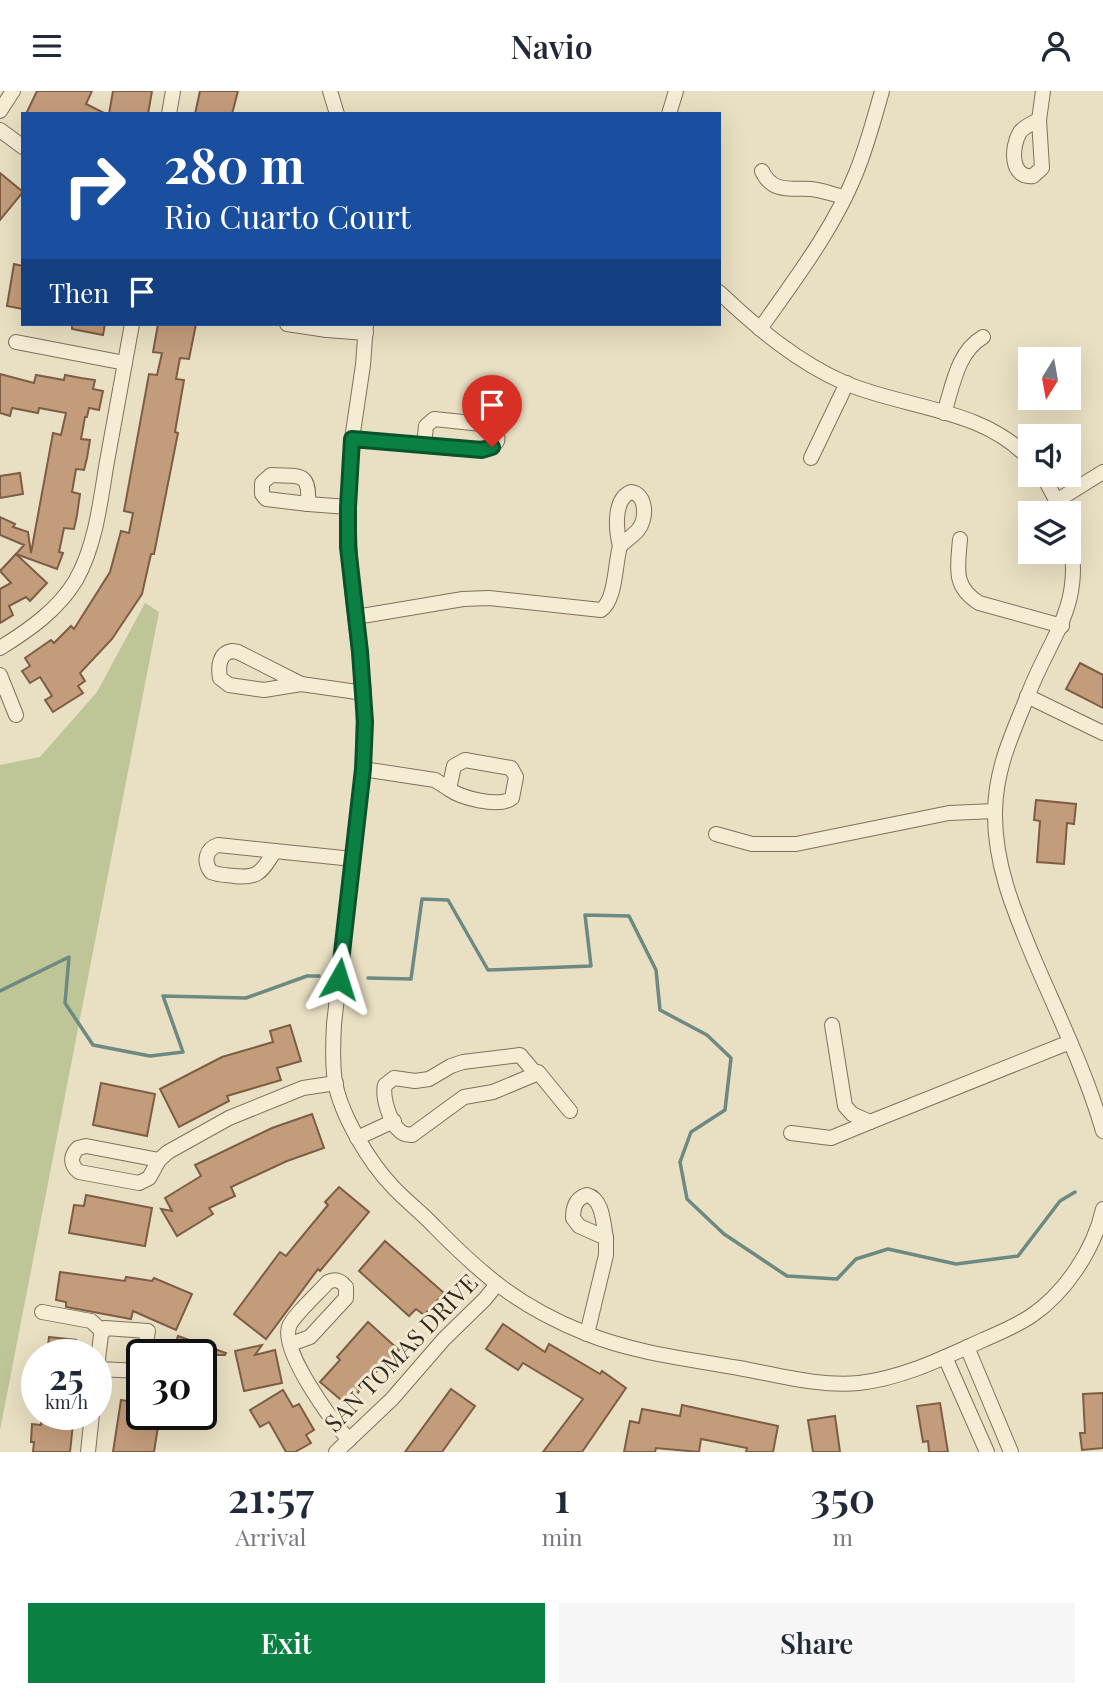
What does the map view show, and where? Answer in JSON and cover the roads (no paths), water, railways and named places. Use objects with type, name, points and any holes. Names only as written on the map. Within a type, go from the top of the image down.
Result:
[{"type":"street","points":[[0,111],[13,91]]},
{"type":"street","points":[[169,112],[173,91]]},
{"type":"street","points":[[330,91],[336,112]]},
{"type":"street","points":[[670,112],[676,91]]},
{"type":"street","points":[[760,328],[810,256],[845,197],[869,136],[882,91]]},
{"type":"street","points":[[1039,120],[1043,91]]},
{"type":"street","points":[[0,130],[21,146]]},
{"type":"street","points":[[762,171],[778,188],[813,190],[845,197]]},
{"type":"street","points":[[721,294],[800,358],[847,383],[992,431],[1018,449]]},
{"type":"street","points":[[0,647],[37,624],[59,602],[75,581],[89,551],[132,326]]},
{"type":"street","points":[[326,327],[366,329],[352,439],[348,507],[349,558],[364,693],[363,769],[334,1024],[335,1083],[358,1138],[379,1171],[472,1265],[530,1307],[587,1334],[654,1353],[842,1384],[879,1380],[946,1357],[1016,1325],[1044,1306],[1083,1261],[1098,1229],[1103,1209]]},
{"type":"street","points":[[944,413],[966,350],[983,337]]},
{"type":"street","points":[[16,342],[125,363]]},
{"type":"street","points":[[811,458],[847,383]]},
{"type":"street","points":[[352,439],[424,445],[486,450],[495,443],[496,434],[491,425],[485,423],[434,419],[426,426],[424,445]]},
{"type":"street","points":[[1067,501],[1103,472]]},
{"type":"street","points":[[308,504],[348,507]]},
{"type":"street","points":[[960,539],[957,573],[963,591],[970,598],[979,603],[1062,626]]},
{"type":"street","points":[[356,617],[463,599],[489,598],[601,610],[610,599],[620,546]]},
{"type":"street","points":[[1073,564],[1070,599],[1062,626],[1027,696],[1018,724],[1005,749],[995,811],[999,857],[1007,892],[1070,1042],[1103,1131]]},
{"type":"street","points":[[301,684],[238,652],[227,652],[220,661],[220,678],[229,685],[264,690],[301,684],[364,693]]},
{"type":"street","points":[[0,675],[16,715]]},
{"type":"street","points":[[1027,696],[1103,733]]},
{"type":"street","points":[[363,769],[435,781],[449,789],[465,797],[502,803],[512,798],[516,776],[507,766],[465,760],[454,766],[449,789]]},
{"type":"street","points":[[716,834],[751,844],[796,844],[949,813],[995,811]]},
{"type":"street","points":[[275,851],[353,859]]},
{"type":"street","points":[[832,1025],[845,1106],[852,1114],[870,1122]]},
{"type":"street","points":[[792,1133],[831,1138],[1070,1042]]},
{"type":"street","points":[[536,1074],[520,1055],[463,1062],[429,1079],[415,1081],[394,1078],[388,1081],[383,1091],[401,1133],[412,1135],[464,1097],[493,1092],[536,1074],[538,1072],[570,1111]]},
{"type":"street","points":[[159,1160],[86,1146],[74,1152],[72,1163],[79,1172],[139,1183],[149,1178],[159,1160],[168,1152],[229,1118],[303,1089],[335,1083]]},
{"type":"street","points":[[358,1138],[394,1121]]},
{"type":"street","points":[[587,1334],[606,1255],[606,1238]]},
{"type":"street","points":[[291,1344],[310,1337],[346,1298],[346,1287],[341,1281],[328,1282],[291,1323],[288,1333],[291,1344],[304,1376],[349,1440]]},
{"type":"street","name":"SAN TOMAS DRIVE","points":[[336,1452],[392,1399],[497,1284]]},
{"type":"street","points":[[42,1312],[91,1321],[102,1331]]},
{"type":"street","points":[[102,1331],[110,1327],[148,1331],[147,1339]]},
{"type":"street","points":[[101,1339],[102,1331]]},
{"type":"street","points":[[967,1347],[1012,1452]]},
{"type":"street","points":[[946,1357],[987,1452]]},
{"type":"street","points":[[88,1452],[90,1430]]},
{"type":"waterway","points":[[368,978],[411,979],[422,899],[448,900],[488,970],[591,966],[585,915],[629,916],[656,970],[660,1010],[707,1035],[731,1058],[725,1110],[691,1132],[680,1162],[687,1199],[724,1234],[787,1276],[837,1279],[856,1259],[888,1249],[956,1264],[1018,1256],[1060,1201],[1075,1192]]},
{"type":"waterway","points":[[0,991],[69,957],[65,1003],[93,1045],[150,1056],[183,1052],[163,996],[246,998],[307,976],[319,976]]}]
